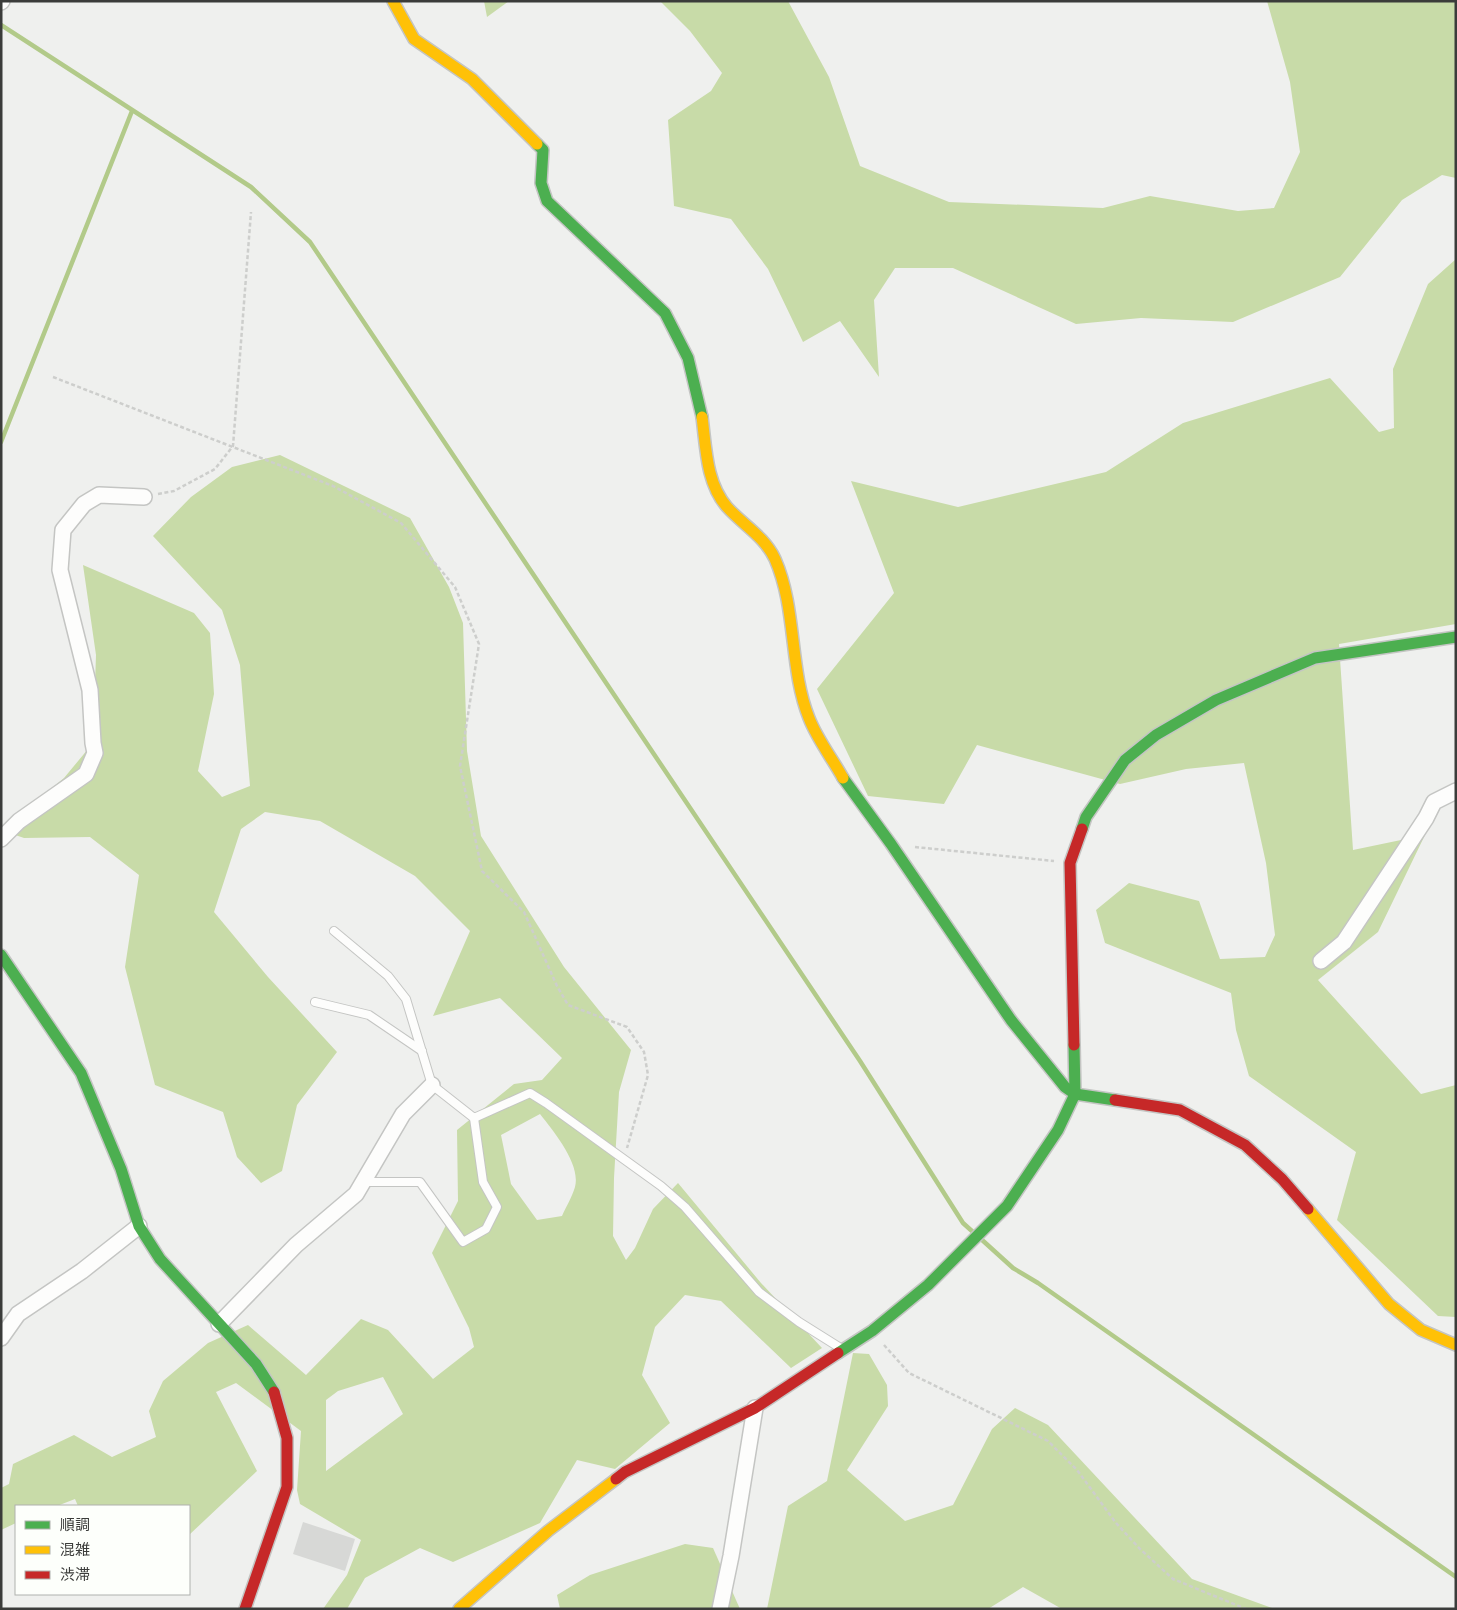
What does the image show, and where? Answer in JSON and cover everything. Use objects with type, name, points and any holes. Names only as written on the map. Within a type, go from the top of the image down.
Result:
[{"type":"street","points":[[393,1],[414,39],[472,79],[543,150],[541,182],[547,201],[665,313],[688,358],[699,398],[711,479],[726,506],[766,542],[775,560],[788,603],[798,674],[809,718],[845,782],[891,844],[1011,1020],[1065,1087],[1075,1094],[1180,1110],[1245,1145],[1282,1180],[1389,1304],[1421,1330],[1456,1345]]},
{"type":"street","points":[[1,839],[19,821],[86,774],[96,753],[93,743],[90,690],[60,570],[63,530],[84,504],[99,495],[144,497]]},
{"type":"street","points":[[459,1609],[548,1530],[625,1472],[755,1408],[872,1331],[928,1285],[1007,1206],[1058,1130],[1075,1094],[1070,863],[1086,817],[1125,760],[1156,735],[1216,700],[1315,658],[1456,637]]},
{"type":"street","points":[[1321,961],[1344,942],[1426,818],[1434,802],[1456,791]]},
{"type":"street","points":[[1,956],[81,1073],[121,1169],[139,1226],[160,1260],[256,1364],[276,1396],[287,1438],[287,1487],[245,1609]]},
{"type":"street","points":[[219,1324],[296,1245],[356,1194],[404,1114],[432,1085]]},
{"type":"street","points":[[1,1338],[18,1314],[82,1271],[139,1226]]},
{"type":"street","points":[[720,1609],[731,1556],[755,1408]]},
{"type":"lane","points":[[334,930],[388,976],[406,999],[432,1085],[474,1118],[483,1182],[497,1207],[486,1229],[463,1242],[420,1182],[364,1182]]},
{"type":"lane","points":[[315,1002],[369,1015],[422,1051]]},
{"type":"lane","points":[[474,1118],[530,1094],[624,1158],[685,1207],[759,1292],[799,1322],[842,1349]]},
{"type":"path","points":[[144,497],[174,491],[215,469],[233,446],[251,212]]},
{"type":"path","points":[[53,377],[334,486],[402,523],[455,587],[479,644],[460,766],[482,871],[524,912],[557,986],[568,1005],[627,1027],[644,1052],[648,1076],[624,1158]]},
{"type":"path","points":[[891,844],[1070,863]]},
{"type":"path","points":[[872,1331],[909,1374],[1048,1441],[1077,1470],[1116,1523],[1140,1549],[1173,1579],[1246,1609]]},
{"type":"green space","points":[[484,1],[509,1],[487,17]]},
{"type":"green space","points":[[660,1],[788,1],[829,77],[860,166],[949,202],[1103,208],[1150,196],[1238,211],[1274,208],[1300,152],[1290,82],[1267,1],[1456,1],[1456,178],[1442,175],[1402,200],[1340,277],[1233,322],[1141,318],[1076,324],[953,268],[895,268],[874,300],[879,377],[840,321],[803,342],[768,269],[731,219],[674,206],[668,120],[711,91],[722,73],[690,31]]},
{"type":"green space","points":[[1456,259],[1456,624],[1339,644],[1353,850],[1425,835],[1378,932],[1318,980],[1421,1094],[1456,1085],[1456,1317],[1438,1316],[1337,1220],[1356,1152],[1249,1076],[1236,1030],[1231,993],[1105,943],[1096,910],[1129,883],[1199,901],[1220,959],[1265,957],[1275,935],[1266,863],[1244,763],[1186,769],[1120,784],[977,745],[944,804],[868,796],[817,689],[894,593],[851,481],[958,507],[1106,472],[1183,423],[1330,378],[1379,432],[1394,428],[1393,369],[1428,284]]},
{"type":"green space","points":[[280,455],[410,518],[449,587],[463,623],[467,751],[481,836],[564,967],[631,1050],[619,1092],[613,1236],[626,1260],[635,1248],[653,1209],[678,1183],[761,1283],[822,1348],[791,1368],[721,1301],[685,1295],[655,1327],[642,1375],[670,1423],[615,1469],[577,1460],[540,1523],[453,1562],[420,1548],[365,1578],[347,1609],[323,1609],[347,1575],[361,1540],[300,1504],[297,1490],[301,1431],[236,1383],[216,1392],[257,1471],[190,1534],[190,1505],[78,1505],[75,1499],[60,1505],[15,1505],[15,1523],[1,1530],[1,1488],[9,1484],[13,1464],[74,1435],[112,1457],[156,1437],[149,1411],[163,1381],[208,1343],[248,1325],[306,1375],[361,1319],[388,1330],[433,1379],[474,1347],[469,1328],[432,1253],[458,1201],[457,1130],[514,1084],[542,1080],[562,1058],[500,998],[433,1016],[470,931],[415,876],[320,821],[265,812],[241,829],[214,912],[268,977],[337,1052],[297,1105],[282,1171],[261,1183],[237,1157],[223,1112],[155,1085],[125,967],[139,875],[90,837],[24,838],[1,830],[64,778],[93,743],[96,655],[83,565],[194,613],[210,633],[214,694],[198,771],[222,797],[250,786],[240,665],[222,610],[153,536],[191,497],[232,467]],"holes":[[[540,1114],[565,1149],[574,1168],[575,1187],[562,1216],[537,1220],[511,1184],[501,1135]],[[383,1377],[403,1414],[326,1471],[326,1400],[338,1391]]]},
{"type":"green space","points":[[853,1353],[869,1354],[887,1385],[888,1406],[847,1470],[905,1521],[953,1505],[992,1429],[1015,1408],[1048,1425],[1192,1579],[1275,1609],[1062,1609],[1023,1587],[988,1609],[767,1609],[788,1506],[827,1481]]},
{"type":"green space","points":[[685,1544],[713,1548],[740,1609],[560,1609],[557,1595],[590,1575]]},
{"type":"building","points":[[303,1522],[355,1539],[345,1571],[293,1554]]},
{"type":"waterway","points":[[1,25],[251,187],[310,242],[860,1061],[963,1223],[973,1232]]},
{"type":"waterway","points":[[1,442],[132,111]]},
{"type":"waterway","points":[[981,1239],[1013,1268],[1038,1283],[1456,1577]]},
{"type":"traffic: fast","points":[[537,144],[543,150],[541,183],[547,201],[665,313],[688,358],[702,417]]},
{"type":"traffic: fast","points":[[1082,829],[1086,817],[1125,760],[1156,735],[1216,700],[1315,658],[1456,637]]},
{"type":"traffic: fast","points":[[843,778],[891,844],[1011,1020],[1065,1087],[1075,1094],[1115,1100]]},
{"type":"traffic: fast","points":[[1,955],[81,1073],[121,1169],[139,1226],[160,1259],[256,1364],[274,1392]]},
{"type":"traffic: fast","points":[[838,1353],[872,1331],[928,1285],[1007,1206],[1058,1130],[1075,1094],[1074,1045]]},
{"type":"traffic: slow","points":[[393,1],[414,39],[472,79],[537,144]]},
{"type":"traffic: slow","points":[[702,417],[708,464],[720,497],[727,507],[765,544],[775,559],[787,598],[798,679],[803,699],[816,733],[843,778]]},
{"type":"traffic: slow","points":[[1308,1209],[1389,1304],[1421,1330],[1456,1345]]},
{"type":"traffic: slow","points":[[459,1609],[548,1531],[616,1479]]},
{"type":"traffic: jam","points":[[1074,1045],[1070,863],[1082,829]]},
{"type":"traffic: jam","points":[[1115,1100],[1180,1110],[1245,1145],[1282,1179],[1308,1209]]},
{"type":"traffic: jam","points":[[616,1479],[625,1472],[755,1408],[838,1353]]},
{"type":"traffic: jam","points":[[245,1609],[287,1487],[287,1438],[274,1392]]}]
